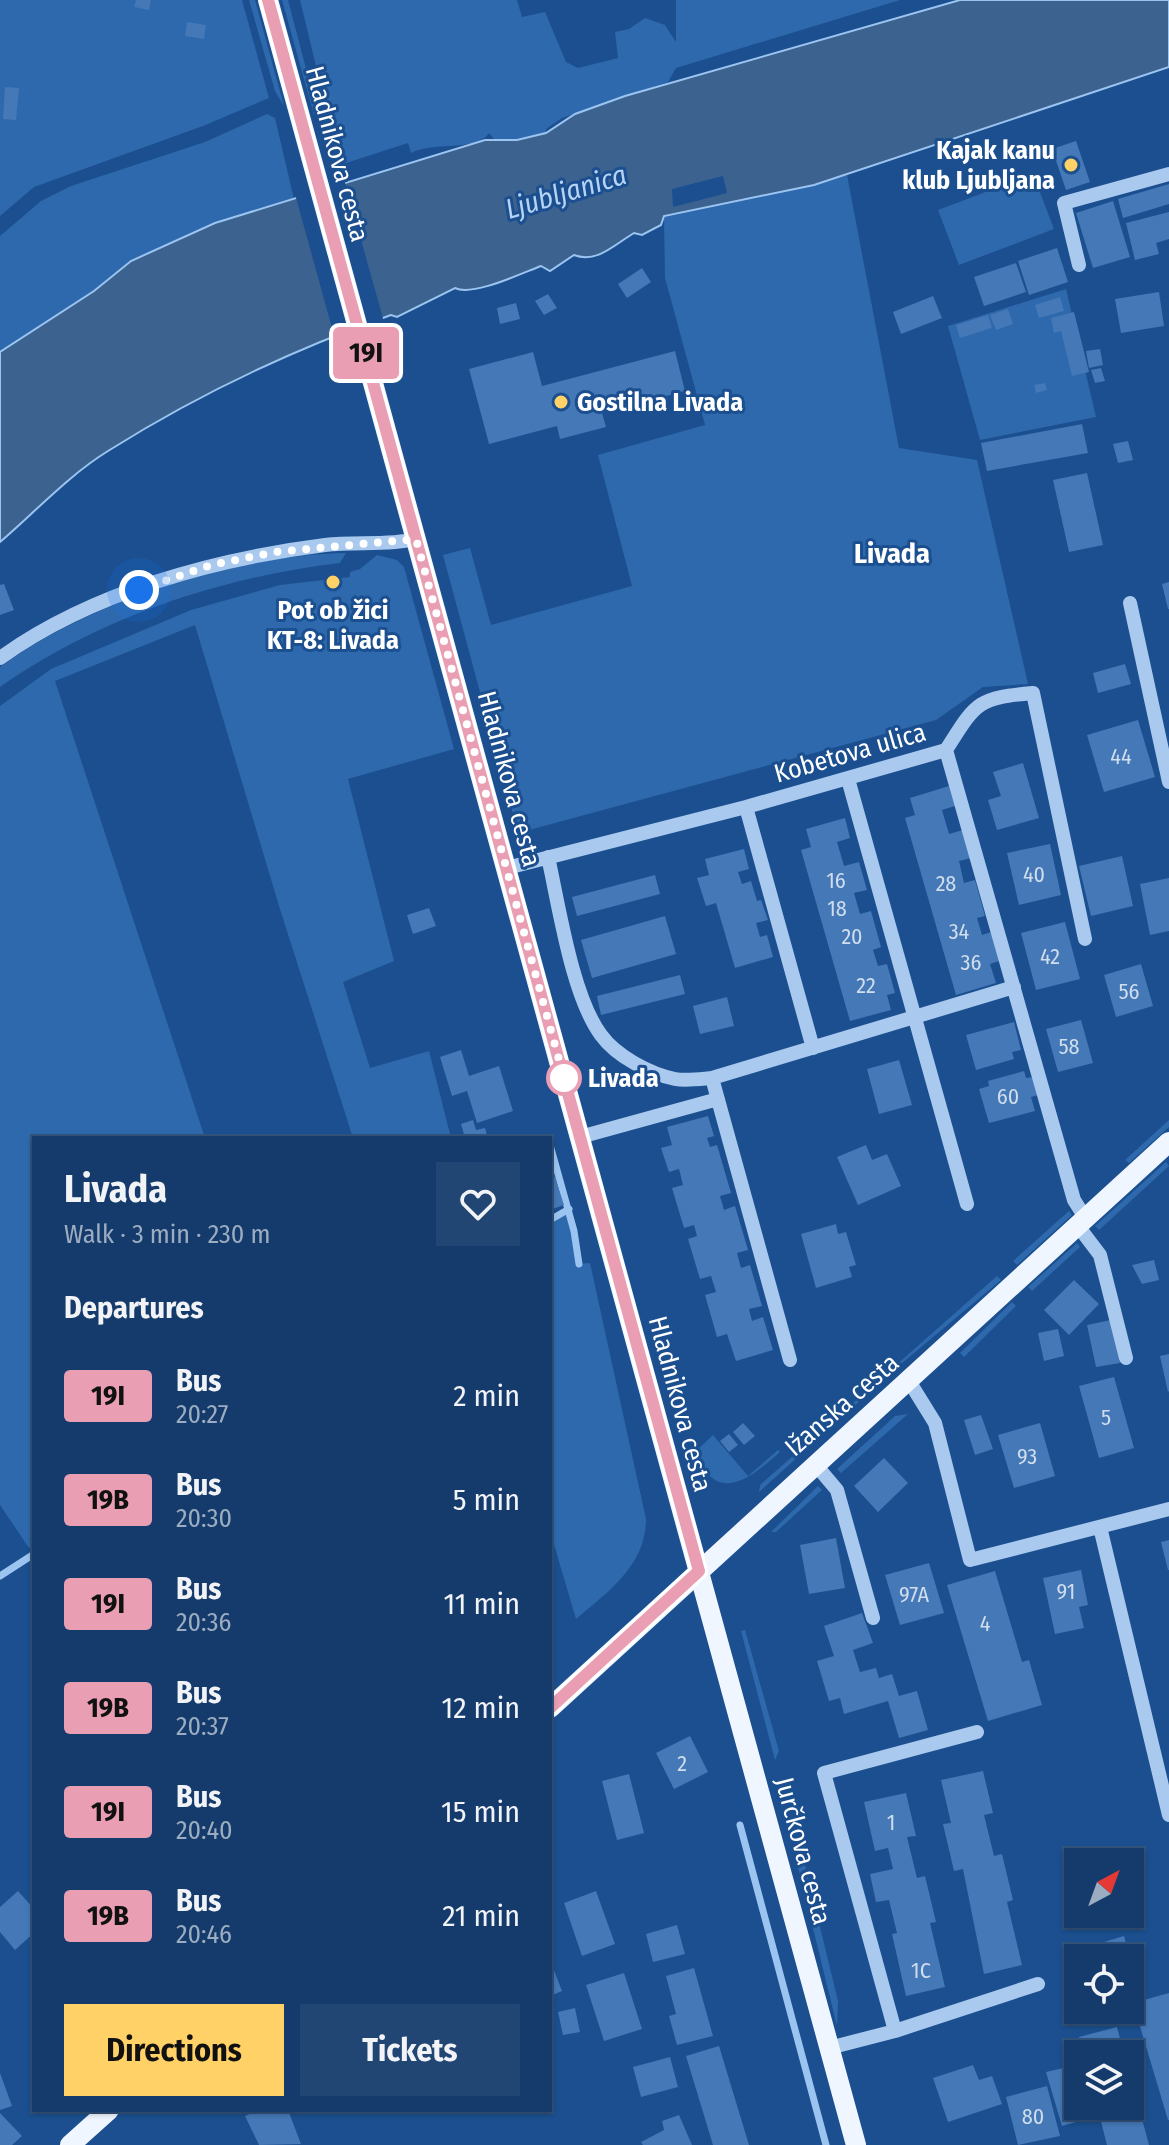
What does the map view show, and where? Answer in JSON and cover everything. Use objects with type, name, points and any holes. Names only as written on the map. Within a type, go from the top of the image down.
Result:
[{"type":"main road","name":"Hladnikova cesta","points":[[268,0],[699,1571]]},
{"type":"main road","name":"Ižanska cesta","points":[[552,1706],[1169,1142]]},
{"type":"main road","name":"Jurčkova cesta","points":[[699,1571],[856,2145]]},
{"type":"main road","points":[[70,2145],[107,2112]]},
{"type":"street","points":[[1079,265],[1064,203],[1169,174]]},
{"type":"street","points":[[0,658],[78,613],[211,565],[328,544],[416,539]]},
{"type":"street","points":[[1130,603],[1169,782]]},
{"type":"street","name":"Kobetova ulica","points":[[507,868],[746,807],[946,750],[969,714],[992,697],[1033,693],[1085,939]]},
{"type":"street","points":[[946,750],[1074,1200],[1100,1255],[1126,1358]]},
{"type":"street","points":[[848,779],[967,1204]]},
{"type":"street","points":[[746,807],[813,1048]]},
{"type":"street","name":"Hladnikova cesta","points":[[548,857],[567,941],[588,1010],[602,1036],[624,1056],[651,1071],[676,1079],[712,1078],[1014,987]]},
{"type":"street","points":[[712,1078],[790,1360]]},
{"type":"street","points":[[580,1137],[718,1099]]},
{"type":"street","points":[[909,1381],[935,1423],[970,1560],[1169,1509]]},
{"type":"street","points":[[815,1464],[837,1490],[873,1618]]},
{"type":"street","points":[[1100,1527],[1169,1815]]},
{"type":"street","points":[[895,2031],[824,1773],[977,1732]]},
{"type":"street","points":[[829,2048],[895,2031],[1038,1984]]},
{"type":"shaded area","points":[[0,0],[242,0],[269,98],[203,126],[34,187],[0,216]]},
{"type":"shaded area","points":[[249,0],[255,0],[284,106],[275,91]]},
{"type":"shaded area","points":[[282,0],[288,0],[318,114],[314,115]]},
{"type":"shaded area","points":[[300,0],[517,0],[522,17],[545,12],[566,62],[578,68],[618,58],[615,32],[629,29],[645,18],[665,25],[676,42],[676,0],[900,0],[676,68],[668,82],[562,118],[546,129],[546,133],[517,140],[495,140],[489,133],[483,139],[465,145],[431,147],[411,153],[408,143],[340,165]]},
{"type":"shaded area","points":[[267,114],[275,118],[294,199],[215,223],[131,261],[94,291],[0,352],[0,236],[41,201],[71,186],[205,142]]},
{"type":"shaded area","points":[[1033,174],[1054,229],[959,265],[938,210]]},
{"type":"shaded area","points":[[847,175],[899,448],[977,460],[1028,684],[983,687],[936,720],[518,833],[443,555],[470,548],[491,625],[632,586],[598,455],[705,425],[665,278],[664,216]]},
{"type":"shaded area","points":[[1066,289],[1096,417],[980,440],[948,326]]},
{"type":"shaded area","points":[[346,553],[340,563],[250,579],[162,604],[78,640],[0,687],[0,667],[36,643],[120,602],[165,586],[258,562]]},
{"type":"shaded area","points":[[377,555],[397,560],[404,567],[454,749],[348,779],[394,961],[343,982],[370,1068],[429,1051],[450,1136],[352,1136],[279,906],[195,625],[55,681],[204,1136],[32,1136],[32,1546],[29,1548],[0,1505],[0,706],[51,669],[191,610],[280,585],[350,577],[350,572],[360,569]]},
{"type":"shaded area","points":[[1169,1120],[1169,1127],[1129,1163],[1125,1160]]},
{"type":"shaded area","points":[[1166,1162],[1169,1166],[1099,1230],[1095,1226]]},
{"type":"shaded area","points":[[568,1211],[576,1264],[590,1263],[646,1519],[640,1550],[633,1563],[613,1587],[576,1619],[552,1538],[552,1219]]},
{"type":"shaded area","points":[[1069,1211],[1072,1215],[1017,1265],[1013,1261]]},
{"type":"shaded area","points":[[1077,1243],[1080,1247],[1032,1291],[1028,1287]]},
{"type":"shaded area","points":[[997,1276],[1001,1280],[901,1364],[759,1492],[760,1485]]},
{"type":"shaded area","points":[[1012,1302],[1016,1306],[964,1357],[960,1353]]},
{"type":"shaded area","points":[[908,1414],[841,1473],[837,1469],[895,1416]]},
{"type":"shaded area","points":[[713,1435],[748,1476],[778,1450],[780,1452],[757,1471],[745,1478],[723,1483],[713,1479],[703,1469],[695,1452]]},
{"type":"shaded area","points":[[818,1486],[822,1490],[776,1532],[771,1532]]},
{"type":"shaded area","points":[[745,1630],[779,1751],[775,1760],[741,1631]]},
{"type":"shaded area","points":[[802,1853],[838,2001],[837,2026],[795,1855]]},
{"type":"water","name":"Ljubljanica","points":[[960,0],[1169,0],[1169,67],[814,185],[664,216],[661,225],[642,235],[634,233],[598,255],[574,255],[550,271],[541,266],[485,287],[455,288],[397,317],[391,315],[318,343],[211,393],[108,451],[66,482],[0,542],[0,352],[94,291],[131,261],[215,223],[485,140],[517,140],[546,133],[575,114],[625,96]]},
{"type":"pier","points":[[723,176],[727,193],[673,207],[672,189]]},
{"type":"pier","points":[[344,179],[384,322],[335,339],[295,194]]},
{"type":"building","points":[[136,0],[151,0],[149,10],[134,7]]},
{"type":"building","points":[[187,22],[206,25],[204,39],[185,36]]},
{"type":"building","points":[[5,87],[19,88],[16,120],[3,119]]},
{"type":"building","name":"Kajak kanu klub Ljubljana","points":[[1076,141],[1090,182],[1066,190],[1052,149]]},
{"type":"building","points":[[1169,184],[1169,204],[1123,218],[1118,199]]},
{"type":"building","points":[[1113,201],[1130,257],[1093,268],[1076,213]]},
{"type":"building","points":[[1169,212],[1169,239],[1156,243],[1159,254],[1135,260],[1126,223]]},
{"type":"building","points":[[1057,248],[1068,282],[1029,295],[1018,261]]},
{"type":"building","points":[[1016,263],[1026,292],[984,306],[974,277]]},
{"type":"building","points":[[642,268],[651,282],[627,298],[618,284]]},
{"type":"building","points":[[1159,292],[1164,326],[1121,333],[1115,299]]},
{"type":"building","points":[[548,294],[557,308],[544,315],[535,301]]},
{"type":"building","points":[[933,296],[942,318],[901,334],[893,312]]},
{"type":"building","points":[[1060,297],[1064,311],[1039,318],[1035,305]]},
{"type":"building","points":[[516,303],[520,319],[500,324],[497,308]]},
{"type":"building","points":[[1008,309],[1013,324],[996,330],[990,315]]},
{"type":"building","points":[[1074,312],[1089,372],[1072,376],[1061,331],[1054,333],[1051,318]]},
{"type":"building","points":[[988,315],[992,328],[960,338],[956,325]]},
{"type":"building","points":[[1100,349],[1103,365],[1089,368],[1086,351]]},
{"type":"building","name":"Gostilna Livada","points":[[675,351],[685,391],[602,413],[606,427],[560,439],[557,426],[489,444],[469,369],[533,352],[542,386]]},
{"type":"building","points":[[1101,368],[1105,381],[1095,383],[1091,370]]},
{"type":"building","points":[[1045,383],[1047,390],[1036,393],[1034,385]]},
{"type":"building","points":[[1082,424],[1088,453],[987,471],[981,443]]},
{"type":"building","points":[[1128,441],[1133,460],[1118,463],[1113,444]]},
{"type":"building","points":[[1087,473],[1103,545],[1069,552],[1053,480]]},
{"type":"building","points":[[1169,582],[1169,609],[1168,609],[1162,584]]},
{"type":"building","points":[[4,584],[14,610],[0,615],[0,585]]},
{"type":"building","points":[[1125,664],[1131,684],[1098,693],[1093,673]]},
{"type":"building","points":[[1138,720],[1155,777],[1104,792],[1087,735]]},
{"type":"building","points":[[1023,763],[1039,818],[997,830],[988,800],[1001,796],[993,772]]},
{"type":"building","points":[[949,786],[955,806],[942,810],[949,834],[963,830],[971,858],[959,861],[964,883],[975,880],[985,916],[977,918],[982,935],[991,932],[999,961],[990,964],[996,983],[956,995],[905,818],[915,815],[910,798]]},
{"type":"building","points":[[845,818],[850,838],[837,842],[844,866],[859,862],[867,890],[854,893],[860,914],[871,911],[881,947],[873,950],[878,966],[887,964],[895,993],[887,995],[891,1010],[850,1021],[801,850],[811,847],[806,829]]},
{"type":"building","points":[[1050,844],[1061,895],[1019,905],[1007,853]]},
{"type":"building","points":[[744,849],[749,869],[738,872],[742,884],[751,881],[757,901],[761,900],[768,920],[756,923],[760,937],[767,935],[773,957],[735,968],[716,903],[706,906],[697,878],[709,875],[705,859]]},
{"type":"building","points":[[1122,856],[1133,906],[1091,916],[1079,866]]},
{"type":"building","points":[[655,875],[660,894],[577,916],[572,897]]},
{"type":"building","points":[[1169,878],[1169,931],[1150,935],[1140,884]]},
{"type":"building","points":[[429,908],[436,926],[413,934],[407,915]]},
{"type":"building","points":[[665,916],[676,954],[592,978],[581,940]]},
{"type":"building","points":[[1065,922],[1080,979],[1036,990],[1021,933]]},
{"type":"building","points":[[1141,964],[1153,1006],[1116,1017],[1104,975]]},
{"type":"building","points":[[680,975],[685,994],[601,1015],[597,996]]},
{"type":"building","points":[[727,997],[734,1026],[700,1034],[693,1006]]},
{"type":"building","points":[[1081,1020],[1093,1063],[1058,1072],[1046,1029]]},
{"type":"building","points":[[1014,1022],[1021,1050],[1012,1052],[1014,1059],[976,1070],[966,1035]]},
{"type":"building","points":[[461,1050],[469,1076],[499,1066],[513,1111],[477,1123],[467,1091],[452,1096],[440,1057]]},
{"type":"building","points":[[899,1060],[912,1105],[879,1114],[867,1069]]},
{"type":"building","points":[[1024,1071],[1026,1078],[1033,1077],[1038,1095],[1031,1097],[1035,1111],[989,1123],[979,1089],[989,1086],[988,1081]]},
{"type":"building","points":[[708,1116],[714,1136],[707,1138],[710,1147],[717,1145],[731,1193],[720,1196],[724,1210],[735,1206],[748,1250],[737,1253],[741,1268],[750,1265],[762,1306],[749,1309],[752,1321],[763,1317],[773,1350],[736,1361],[727,1334],[717,1337],[705,1295],[716,1292],[711,1276],[700,1279],[688,1239],[697,1236],[694,1225],[684,1228],[672,1188],[683,1185],[679,1169],[669,1172],[661,1148],[672,1145],[667,1127]]},
{"type":"building","points":[[473,1120],[476,1130],[485,1128],[487,1136],[464,1136],[461,1124]]},
{"type":"building","points":[[866,1145],[872,1160],[887,1154],[901,1186],[858,1205],[837,1157]]},
{"type":"building","points":[[555,1177],[564,1205],[552,1209],[552,1178]]},
{"type":"building","points":[[836,1224],[838,1234],[846,1232],[856,1265],[849,1267],[852,1277],[816,1288],[801,1234]]},
{"type":"building","points":[[1154,1260],[1159,1280],[1142,1284],[1132,1265]]},
{"type":"building","points":[[1074,1280],[1099,1304],[1069,1335],[1044,1310]]},
{"type":"building","points":[[1111,1320],[1120,1363],[1096,1367],[1087,1325]]},
{"type":"building","points":[[1058,1329],[1064,1356],[1044,1361],[1038,1333]]},
{"type":"building","points":[[1169,1354],[1169,1391],[1168,1392],[1160,1356]]},
{"type":"building","points":[[1114,1377],[1134,1448],[1099,1458],[1079,1386]]},
{"type":"building","points":[[981,1415],[993,1449],[975,1455],[964,1420]]},
{"type":"building","points":[[743,1423],[755,1436],[744,1445],[733,1432]]},
{"type":"building","points":[[1040,1423],[1055,1476],[1014,1488],[998,1435]]},
{"type":"building","points":[[729,1434],[738,1445],[729,1452],[720,1441]]},
{"type":"building","points":[[884,1458],[908,1483],[878,1512],[854,1486]]},
{"type":"building","points":[[836,1538],[845,1588],[809,1594],[800,1545]]},
{"type":"building","points":[[1169,1540],[1169,1570],[1168,1570],[1161,1542]]},
{"type":"building","points":[[929,1563],[944,1613],[900,1625],[885,1575]]},
{"type":"building","points":[[1081,1570],[1088,1605],[1079,1607],[1084,1628],[1055,1634],[1043,1578]]},
{"type":"building","points":[[995,1571],[1022,1662],[1029,1660],[1042,1705],[988,1721],[947,1585]]},
{"type":"building","points":[[862,1613],[873,1643],[853,1650],[860,1672],[876,1668],[879,1678],[892,1674],[899,1696],[917,1691],[928,1730],[899,1738],[888,1701],[844,1714],[840,1698],[829,1701],[817,1661],[834,1656],[824,1626]]},
{"type":"building","points":[[690,1736],[708,1772],[674,1789],[656,1753]]},
{"type":"building","points":[[983,1771],[993,1813],[984,1815],[994,1856],[1002,1854],[1013,1900],[1007,1902],[1022,1965],[984,1974],[963,1869],[954,1871],[943,1824],[951,1823],[941,1780]]},
{"type":"building","points":[[629,1774],[644,1833],[617,1840],[602,1781]]},
{"type":"building","points":[[906,1793],[916,1836],[907,1837],[917,1878],[925,1876],[936,1922],[930,1923],[945,1987],[906,1996],[892,1934],[897,1933],[889,1900],[876,1902],[870,1874],[893,1869],[888,1848],[875,1851],[864,1802]]},
{"type":"building","points":[[18,1891],[32,1907],[32,1935],[15,1950],[0,1932],[0,1907]]},
{"type":"building","points":[[596,1891],[615,1944],[582,1956],[564,1903]]},
{"type":"building","points":[[677,1925],[685,1954],[653,1962],[646,1934]]},
{"type":"building","points":[[1124,1936],[1126,1944],[1104,1944]]},
{"type":"building","points":[[552,1965],[562,1991],[552,1995]]},
{"type":"building","points":[[694,1968],[713,2036],[677,2045],[669,2016],[676,2014],[666,1976]]},
{"type":"building","points":[[624,1973],[642,2029],[604,2041],[586,1985]]},
{"type":"building","points":[[1169,1993],[1169,2120],[1139,2024],[1144,2024],[1144,2000]]},
{"type":"building","points":[[575,2008],[580,2032],[563,2035],[558,2012]]},
{"type":"building","points":[[1117,2027],[1120,2040],[1080,2040],[1079,2037]]},
{"type":"building","points":[[719,2046],[749,2145],[713,2145],[686,2056]]},
{"type":"building","points":[[670,2057],[678,2087],[641,2097],[633,2067]]},
{"type":"building","points":[[973,2065],[979,2080],[992,2076],[1002,2104],[948,2122],[933,2078]]},
{"type":"building","points":[[1064,2068],[1064,2120],[1083,2120],[1062,2126],[1046,2072]]},
{"type":"building","points":[[0,2073],[12,2106],[0,2110]]},
{"type":"building","points":[[1047,2086],[1060,2136],[1018,2145],[1006,2097]]},
{"type":"building","points":[[254,2112],[289,2112],[301,2144],[259,2145],[245,2116]]},
{"type":"building","points":[[0,2113],[22,2136],[12,2145],[0,2145]]},
{"type":"building","points":[[679,2115],[692,2145],[643,2145],[641,2142],[664,2130],[662,2121]]},
{"type":"building","points":[[1101,2120],[1142,2120],[1149,2145],[1107,2145]]},
{"type":"waterway","points":[[552,1152],[574,1231],[579,1264]]},
{"type":"waterway","points":[[552,1219],[569,1209]]},
{"type":"waterway","points":[[0,1576],[32,1555]]},
{"type":"waterway","points":[[740,1825],[826,2145]]},
{"type":"bus line","name":"19I","points":[[268,0],[699,1571],[552,1706]]},
{"type":"place","name":"Kajak kanu klub Ljubljana","points":[[1071,165]]},
{"type":"place","name":"Gostilna Livada","points":[[561,402]]},
{"type":"place","name":"Pot ob žici KT-8: Livada","points":[[333,582]]},
{"type":"place","name":"Livada","points":[[564,1078]]},
{"type":"district","name":"Livada","points":[[892,553]]},
{"type":"route","points":[[139,590],[211,565],[276,552],[328,544],[416,539],[564,1078]]}]
